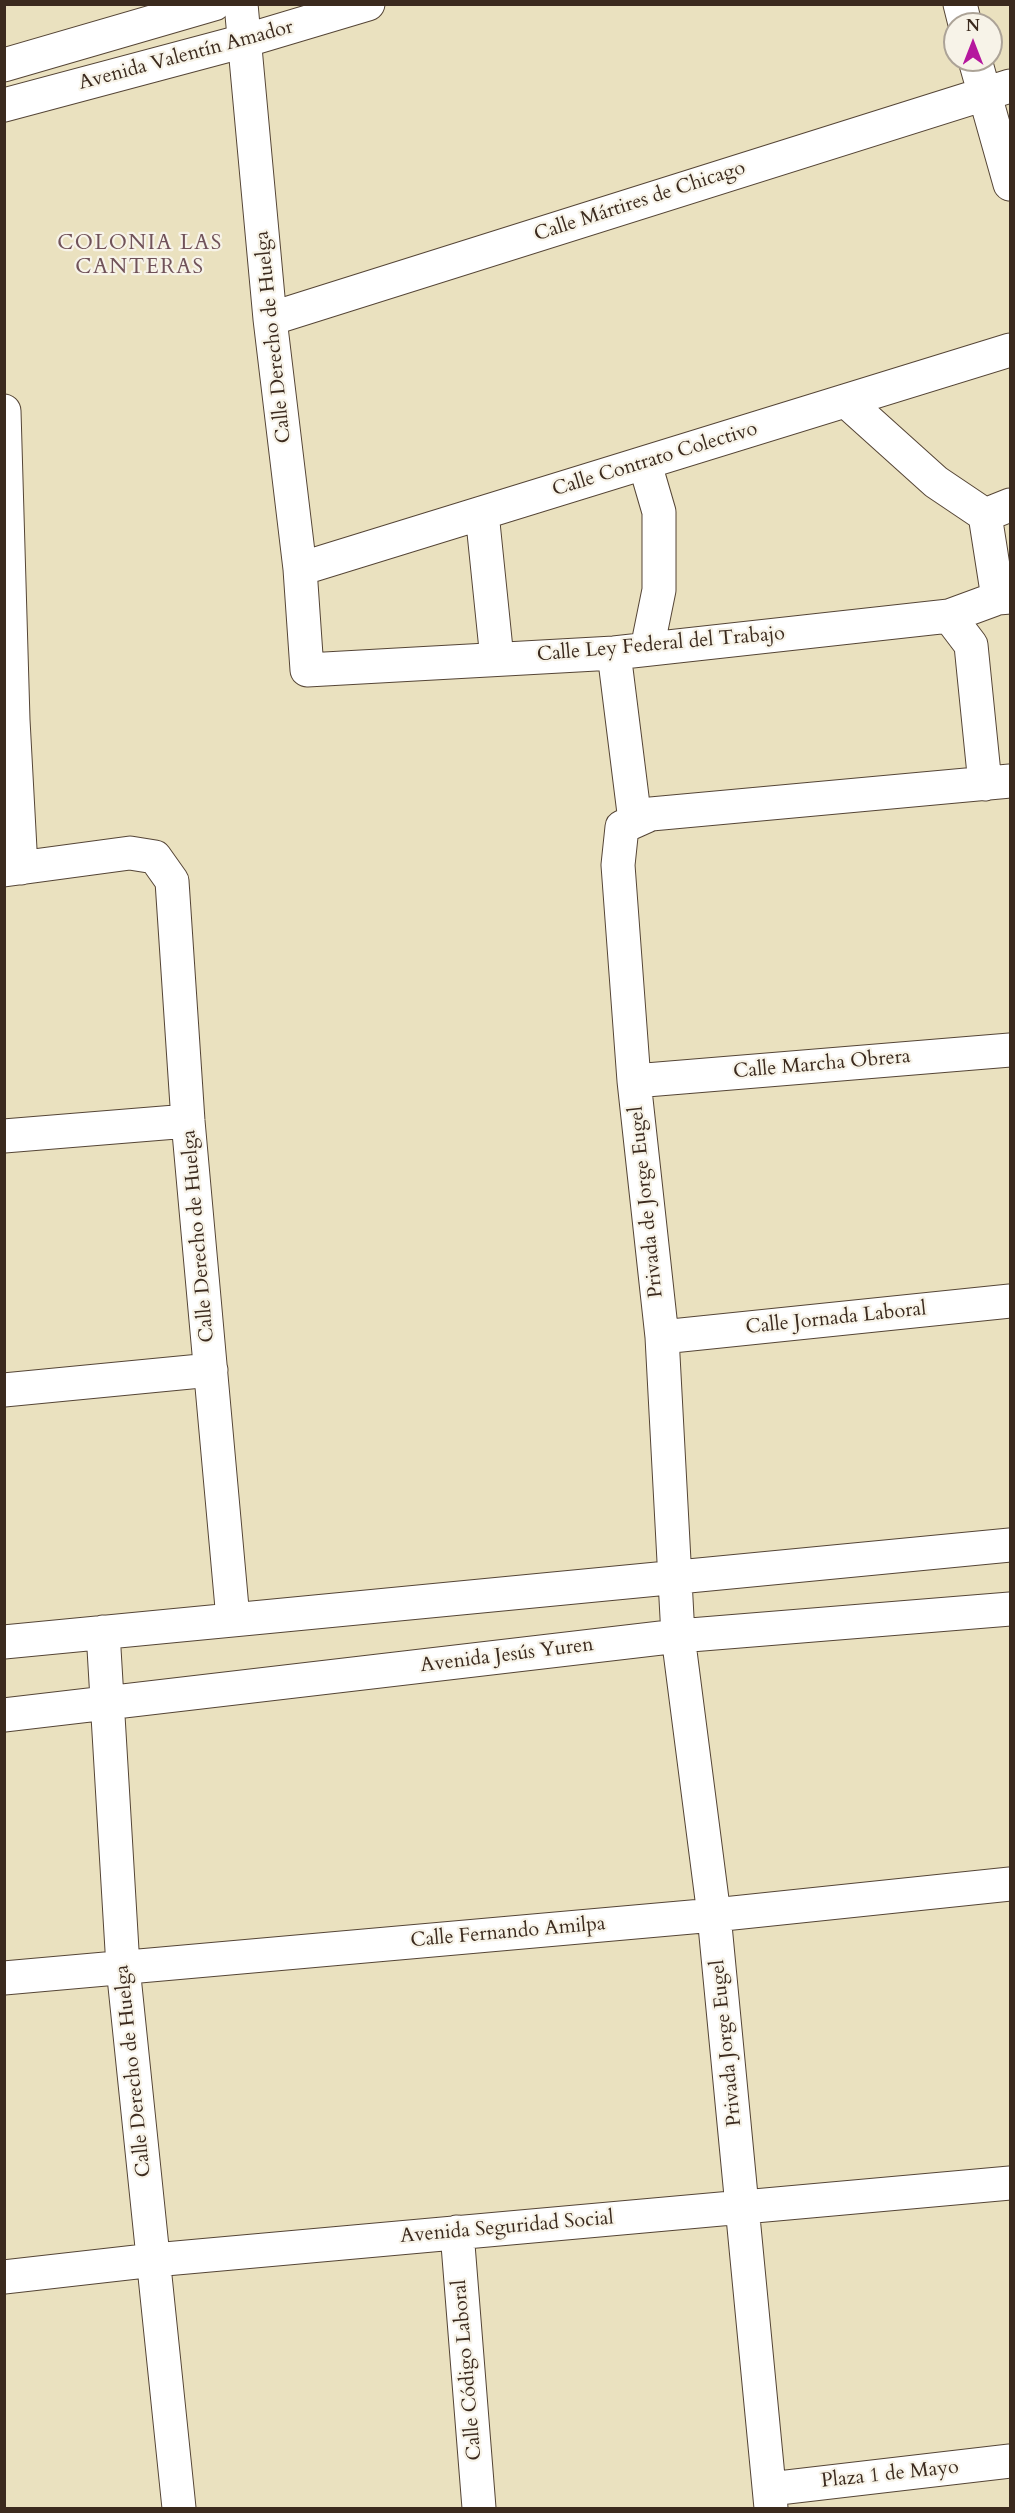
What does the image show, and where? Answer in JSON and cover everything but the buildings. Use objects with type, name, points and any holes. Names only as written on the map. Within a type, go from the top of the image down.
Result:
[{"type":"street","name":"Avenida Valentín Amador","points":[[4,65],[214,4]]},
{"type":"street","name":"Calle Derecho de Huelga","points":[[241,4],[270,319],[300,569],[307,670]]},
{"type":"street","name":"Avenida Valentín Amador","points":[[4,105],[244,41],[368,4]]},
{"type":"street","points":[[984,72],[997,90],[1011,184]]},
{"type":"street","name":"Calle Mártires de Chicago","points":[[270,319],[997,90]]},
{"type":"street","name":"Calle Contrato Colectivo","points":[[300,569],[1011,350]]},
{"type":"street","points":[[846,401],[936,482],[998,510],[1004,598]]},
{"type":"street","points":[[4,411],[14,720],[13,869]]},
{"type":"street","points":[[645,464],[659,512],[659,590],[647,649]]},
{"type":"street","points":[[482,513],[497,659]]},
{"type":"street","name":"Calle Ley Federal del Trabajo","points":[[307,670],[614,653],[950,616],[1004,598]]},
{"type":"street","points":[[614,653],[629,824],[651,814],[998,782],[971,645],[950,616]]},
{"type":"street","name":"Privada de Jorge Eugel","points":[[629,824],[618,865],[634,1081],[662,1337],[674,1578]]},
{"type":"street","name":"Calle Derecho de Huelga","points":[[13,869],[130,853],[155,857],[172,881],[188,1121],[233,1618]]},
{"type":"street","name":"Calle Marcha Obrera","points":[[634,1081],[1011,1050]]},
{"type":"street","points":[[4,1136],[188,1121]]},
{"type":"street","name":"Calle Jornada Laboral","points":[[662,1337],[1011,1301]]},
{"type":"street","points":[[4,1390],[211,1370]]},
{"type":"street","points":[[4,1642],[233,1618],[1011,1545]]},
{"type":"street","name":"Privada Jorge Eugel","points":[[674,1578],[678,1636],[714,1915],[771,2499]]},
{"type":"street","name":"Avenida Jesús Yuren","points":[[4,1715],[678,1636],[1011,1609]]},
{"type":"street","name":"Calle Derecho de Huelga","points":[[103,1632],[123,1967],[179,2508]]},
{"type":"street","name":"Calle Fernando Amilpa","points":[[4,1978],[714,1915],[1011,1884]]},
{"type":"street","name":"Avenida Seguridad Social","points":[[4,2277],[154,2260],[1011,2183]]},
{"type":"street","name":"Calle Código Laboral","points":[[457,2232],[479,2508]]},
{"type":"street","name":"Plaza 1 de Mayo","points":[[771,2499],[1011,2461]]},
{"type":"district","name":"COLONIA LAS CANTERAS","points":[[140,256]]}]
